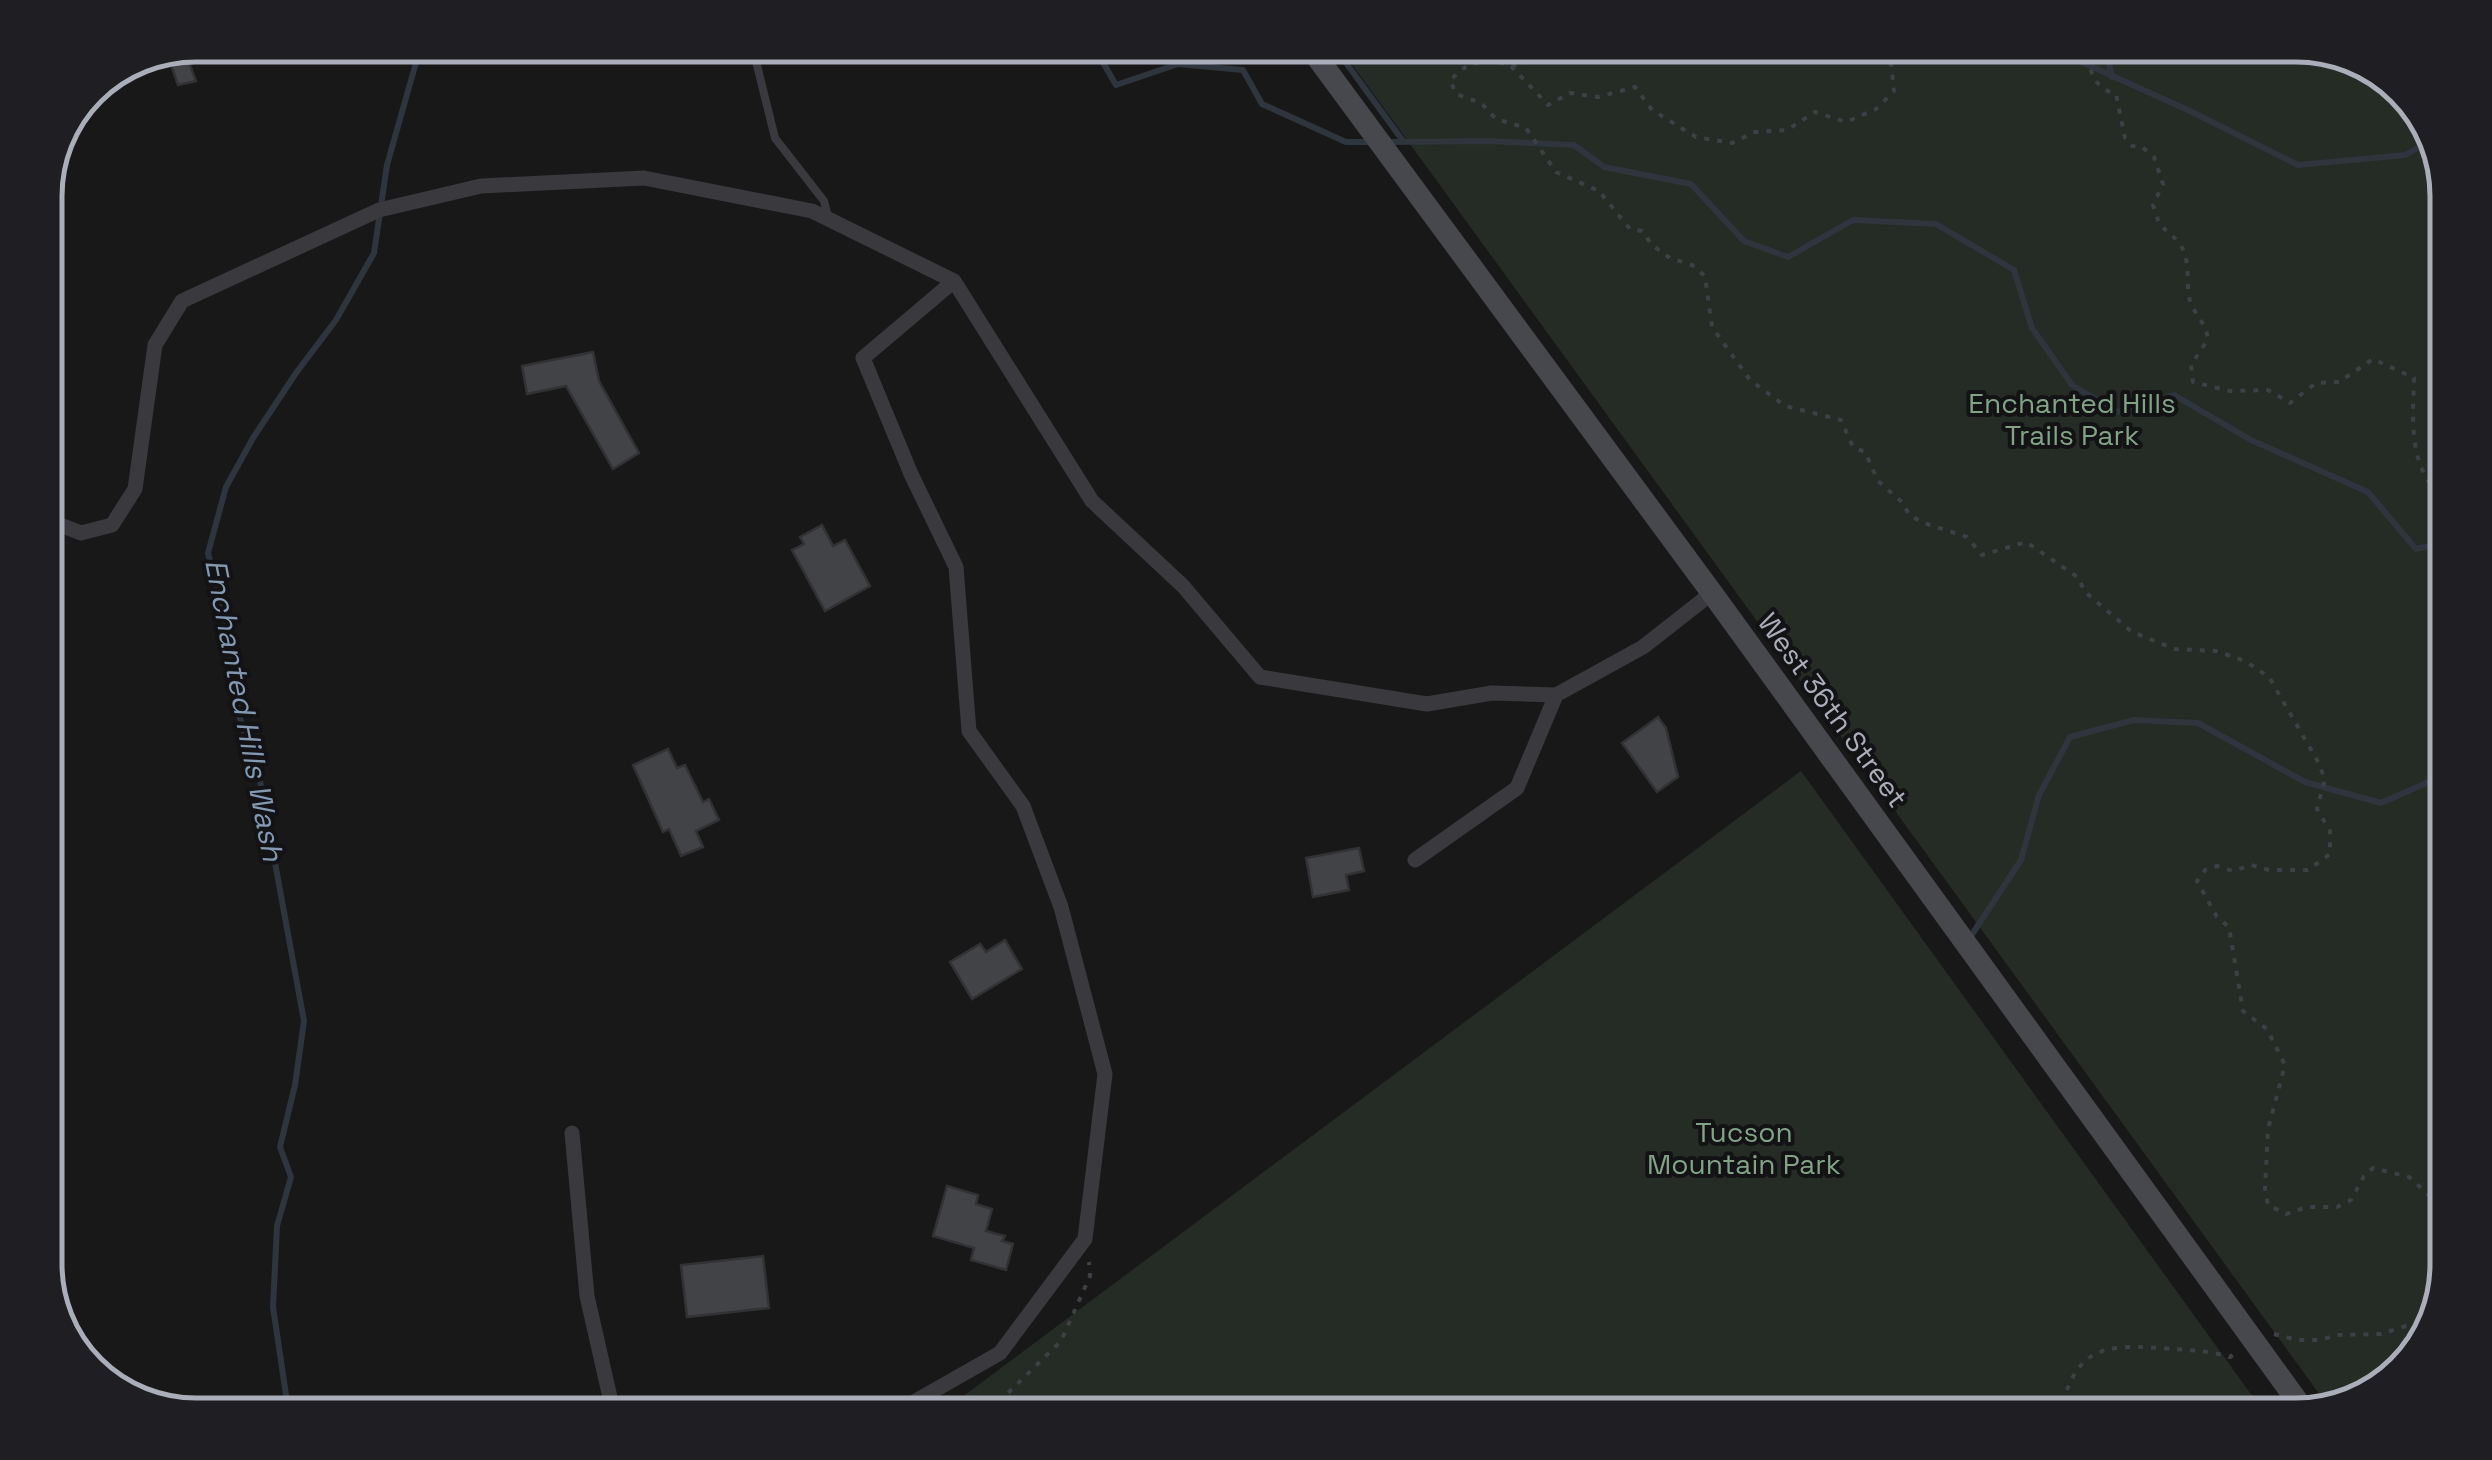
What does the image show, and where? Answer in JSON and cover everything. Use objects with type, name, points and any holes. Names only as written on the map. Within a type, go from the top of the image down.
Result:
[{"type":"street","name":"West 36th Street","points":[[1321,62],[1712,593],[2296,1398]]},
{"type":"street","points":[[63,526],[81,534],[112,525],[135,489],[155,345],[182,301],[379,210],[481,186],[644,178],[812,211],[954,281],[1092,501],[1183,586],[1260,678],[1426,704],[1492,694],[1556,695],[1642,647],[1712,593]]},
{"type":"street","points":[[921,1398],[1000,1354],[1086,1234],[1105,1074],[1060,907],[1024,806],[969,731],[956,567],[911,474],[863,358],[954,281]]},
{"type":"street","points":[[1415,860],[1517,788],[1556,695]]},
{"type":"street","points":[[572,1134],[587,1296],[610,1398]]},
{"type":"lane","points":[[756,62],[775,138],[824,201],[829,220]]},
{"type":"path","points":[[1486,62],[1469,64],[1450,80],[1456,94],[1480,103],[1496,118],[1526,128],[1556,172],[1599,191],[1630,230],[1642,231],[1652,245],[1670,258],[1692,265],[1704,276],[1712,328],[1750,380],[1785,406],[1841,420],[1853,446],[1865,452],[1878,481],[1903,502],[1909,514],[1968,537],[1982,555],[2026,542],[2080,578],[2084,591],[2132,632],[2176,649],[2216,651],[2244,661],[2268,677],[2317,760],[2324,780],[2317,809],[2330,831],[2330,854],[2308,870],[2270,870],[2251,865],[2233,871],[2217,866],[2205,870],[2197,881],[2217,917],[2229,927],[2243,1011],[2267,1029],[2285,1066],[2268,1129],[2268,1205],[2286,1214],[2307,1207],[2337,1207],[2351,1200],[2373,1168],[2408,1177],[2430,1195]]},
{"type":"path","points":[[1498,62],[1511,66],[1548,105],[1570,93],[1598,97],[1635,87],[1652,110],[1696,136],[1732,143],[1755,132],[1788,130],[1815,112],[1846,122],[1876,108],[1894,90],[1889,62]]},
{"type":"path","points":[[1511,66],[1528,62]]},
{"type":"path","points":[[2088,62],[2103,91],[2116,94],[2125,138],[2154,157],[2163,184],[2153,205],[2160,229],[2180,243],[2188,266],[2190,302],[2206,327],[2208,339],[2191,365],[2193,382],[2230,391],[2268,390],[2290,403],[2316,383],[2339,382],[2373,360],[2414,378],[2416,460],[2429,482]]},
{"type":"path","points":[[1004,1398],[1062,1340],[1090,1276],[1086,1234]]},
{"type":"path","points":[[2264,1331],[2297,1340],[2321,1340],[2414,1327]]},
{"type":"path","points":[[2064,1398],[2082,1362],[2119,1346],[2212,1351],[2230,1357],[2239,1350]]},
{"type":"green space","name":"Enchanted Hills Trails Park","points":[[1350,62],[2296,62],[2331,67],[2363,80],[2407,122],[2422,153],[2429,187],[2430,1264],[2425,1299],[2402,1345],[2363,1380],[2320,1395]]},
{"type":"green space","name":"Tucson Mountain Park","points":[[1801,771],[2254,1398],[961,1398]]},
{"type":"building","points":[[189,63],[196,81],[178,85],[171,65]]},
{"type":"building","points":[[593,352],[599,381],[639,453],[613,469],[566,386],[527,394],[522,366]]},
{"type":"building","points":[[822,525],[833,546],[845,540],[870,586],[825,611],[792,550],[804,544],[800,537]]},
{"type":"building","points":[[1658,717],[1666,728],[1678,777],[1657,792],[1622,743]]},
{"type":"building","points":[[668,749],[677,768],[685,765],[703,802],[709,799],[719,820],[696,831],[703,847],[681,856],[669,829],[663,832],[633,765]]},
{"type":"building","points":[[1359,848],[1364,871],[1346,875],[1349,890],[1313,897],[1306,858]]},
{"type":"building","points":[[1005,940],[1022,969],[972,999],[950,962],[980,944],[986,952]]},
{"type":"building","points":[[947,1186],[978,1195],[976,1204],[992,1209],[986,1231],[1005,1236],[1002,1241],[1013,1244],[1006,1270],[971,1260],[974,1248],[933,1236]]},
{"type":"building","points":[[763,1256],[769,1308],[687,1317],[681,1265]]},
{"type":"waterway","name":"Enchanted Hills Wash","points":[[286,1398],[273,1307],[277,1226],[291,1177],[280,1147],[295,1085],[304,1021],[260,781],[238,712],[229,636],[208,553],[226,487],[253,438],[336,320],[374,253],[387,165],[416,62]]},
{"type":"waterway","points":[[1103,62],[1116,85],[1178,64],[1243,70],[1262,104],[1346,142],[1372,142]]},
{"type":"waterway","points":[[1345,62],[1403,141]]},
{"type":"waterway","points":[[2082,62],[2298,165],[2405,155],[2420,147]]},
{"type":"waterway","points":[[2109,62],[2112,77]]},
{"type":"waterway","points":[[1389,142],[1574,145],[1604,167],[1691,184],[1744,241],[1788,257],[1853,220],[1936,224],[2014,270],[2032,328],[2072,385],[2117,412],[2174,395],[2251,440],[2368,492],[2416,549],[2429,546]]},
{"type":"waterway","points":[[1969,939],[2021,860],[2039,795],[2070,737],[2134,720],[2198,723],[2305,782],[2381,803],[2430,782]]}]
